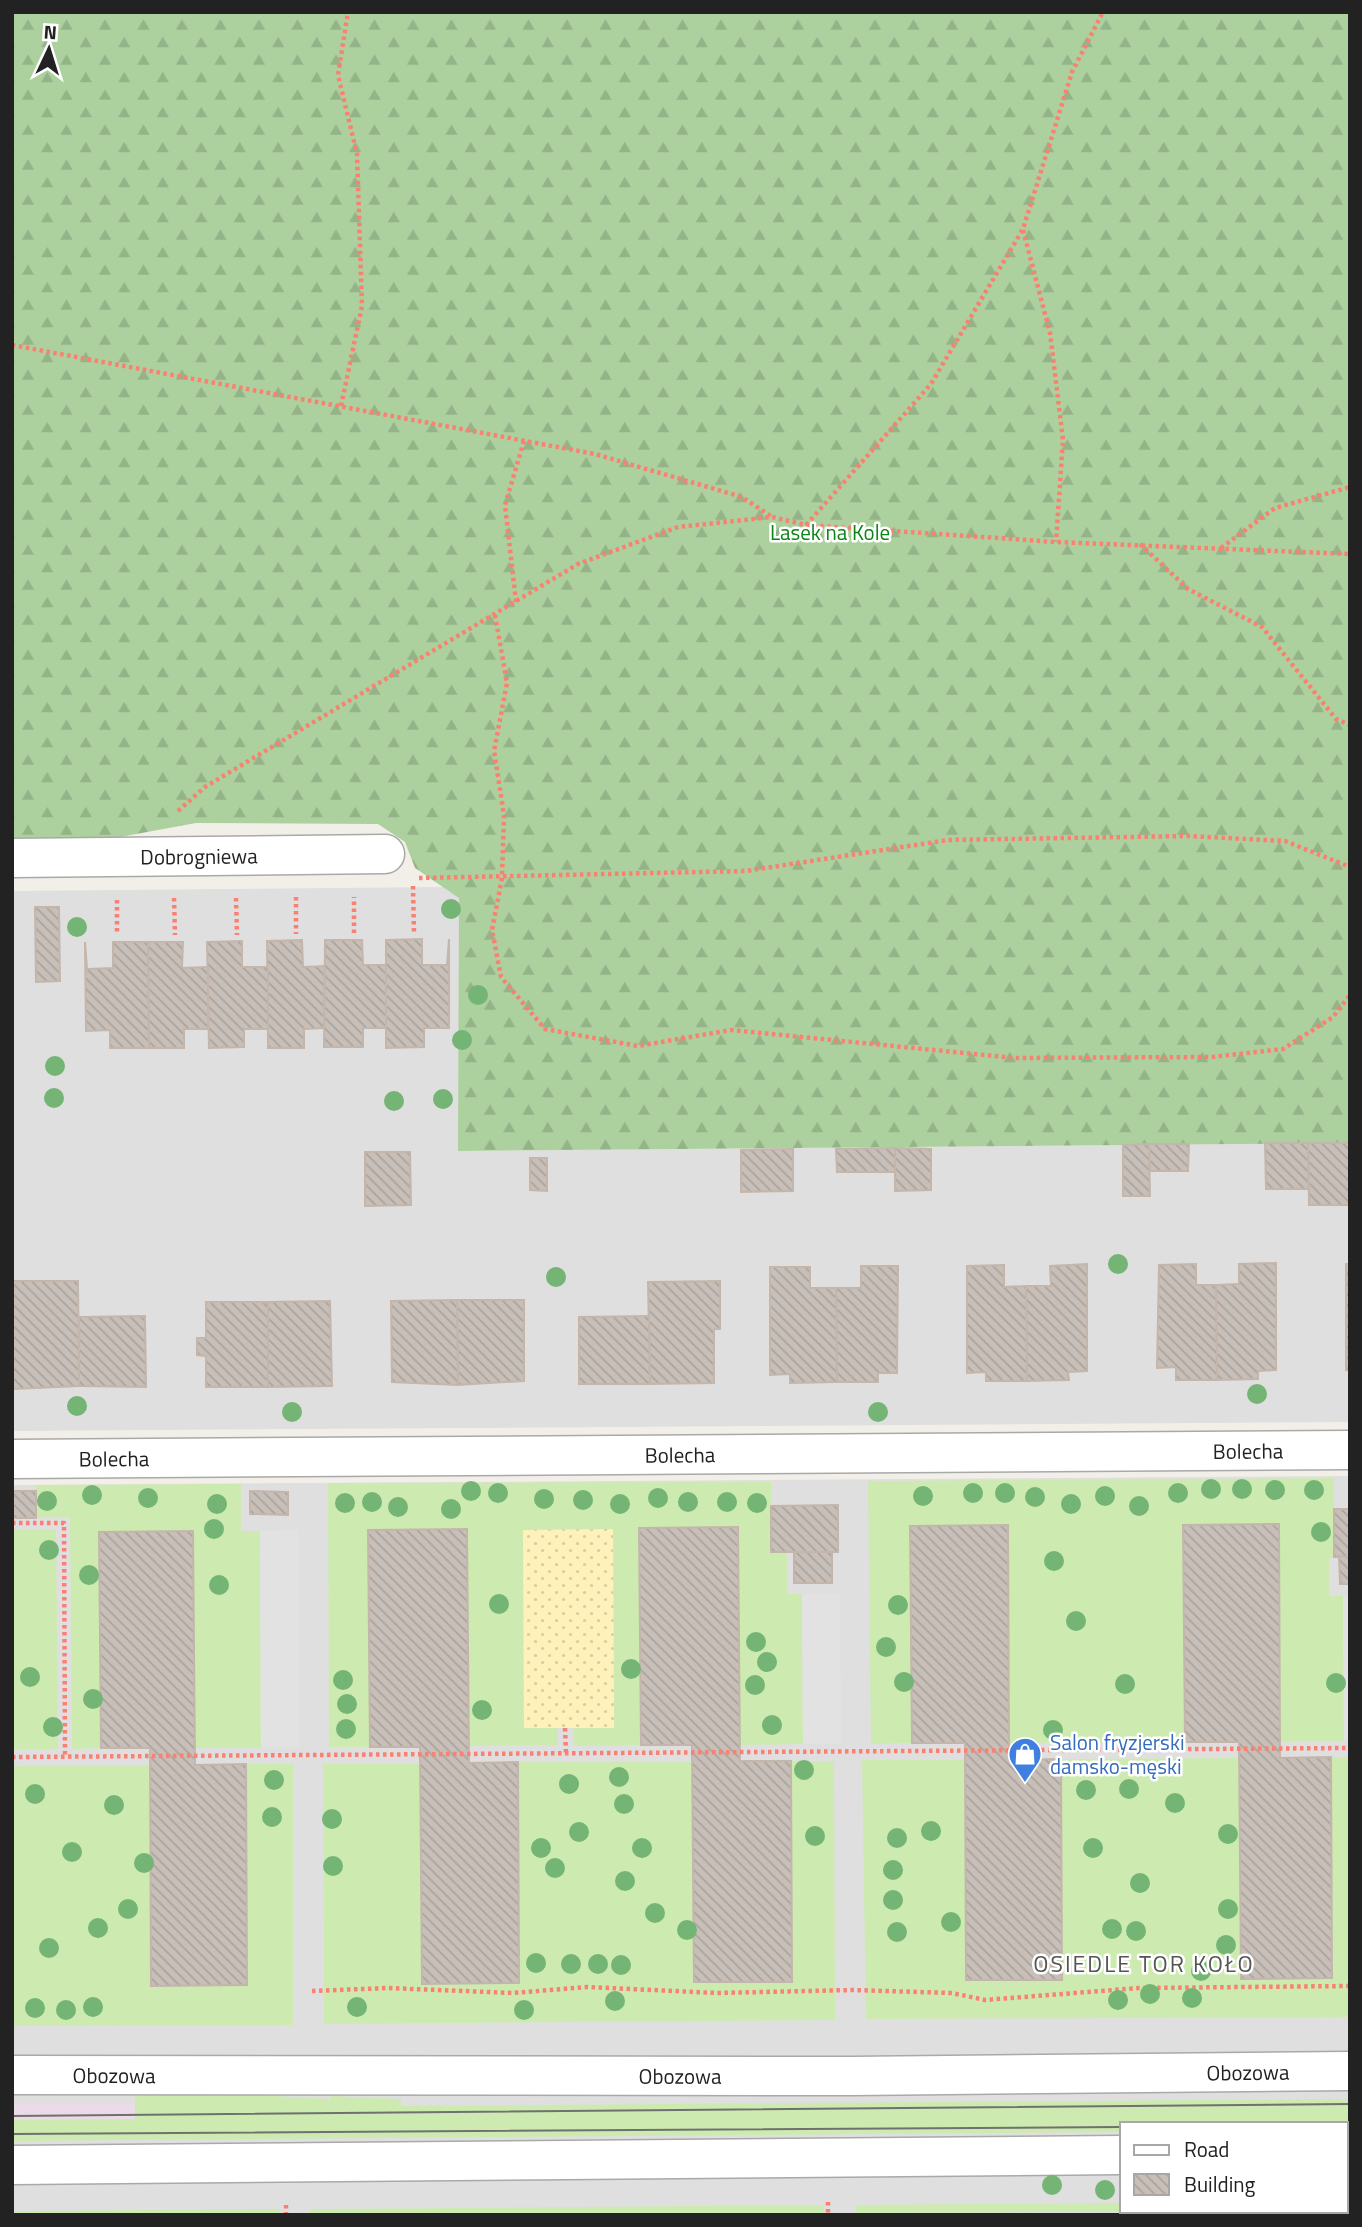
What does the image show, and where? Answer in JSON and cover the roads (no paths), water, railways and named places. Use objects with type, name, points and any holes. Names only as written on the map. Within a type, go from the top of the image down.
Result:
[{"type":"street","name":"Dobrogniewa","points":[[12,858],[385,854]]},
{"type":"street","name":"Bolecha","points":[[12,1458],[1350,1450]]},
{"type":"street","name":"Obozowa","points":[[12,2075],[811,2076],[1350,2071]]},
{"type":"street","points":[[12,2165],[1120,2155]]},
{"type":"tram line","points":[[12,2116],[1350,2104]]},
{"type":"tram line","points":[[12,2134],[1120,2127]]},
{"type":"place","name":"Salon fryzjerski damsko-męski","points":[[1025,1784]]},
{"type":"district","name":"OSIEDLE TOR KOŁO","points":[[1144,1963]]},
{"type":"park label","name":"Lasek na Kole","points":[[830,532]]}]
